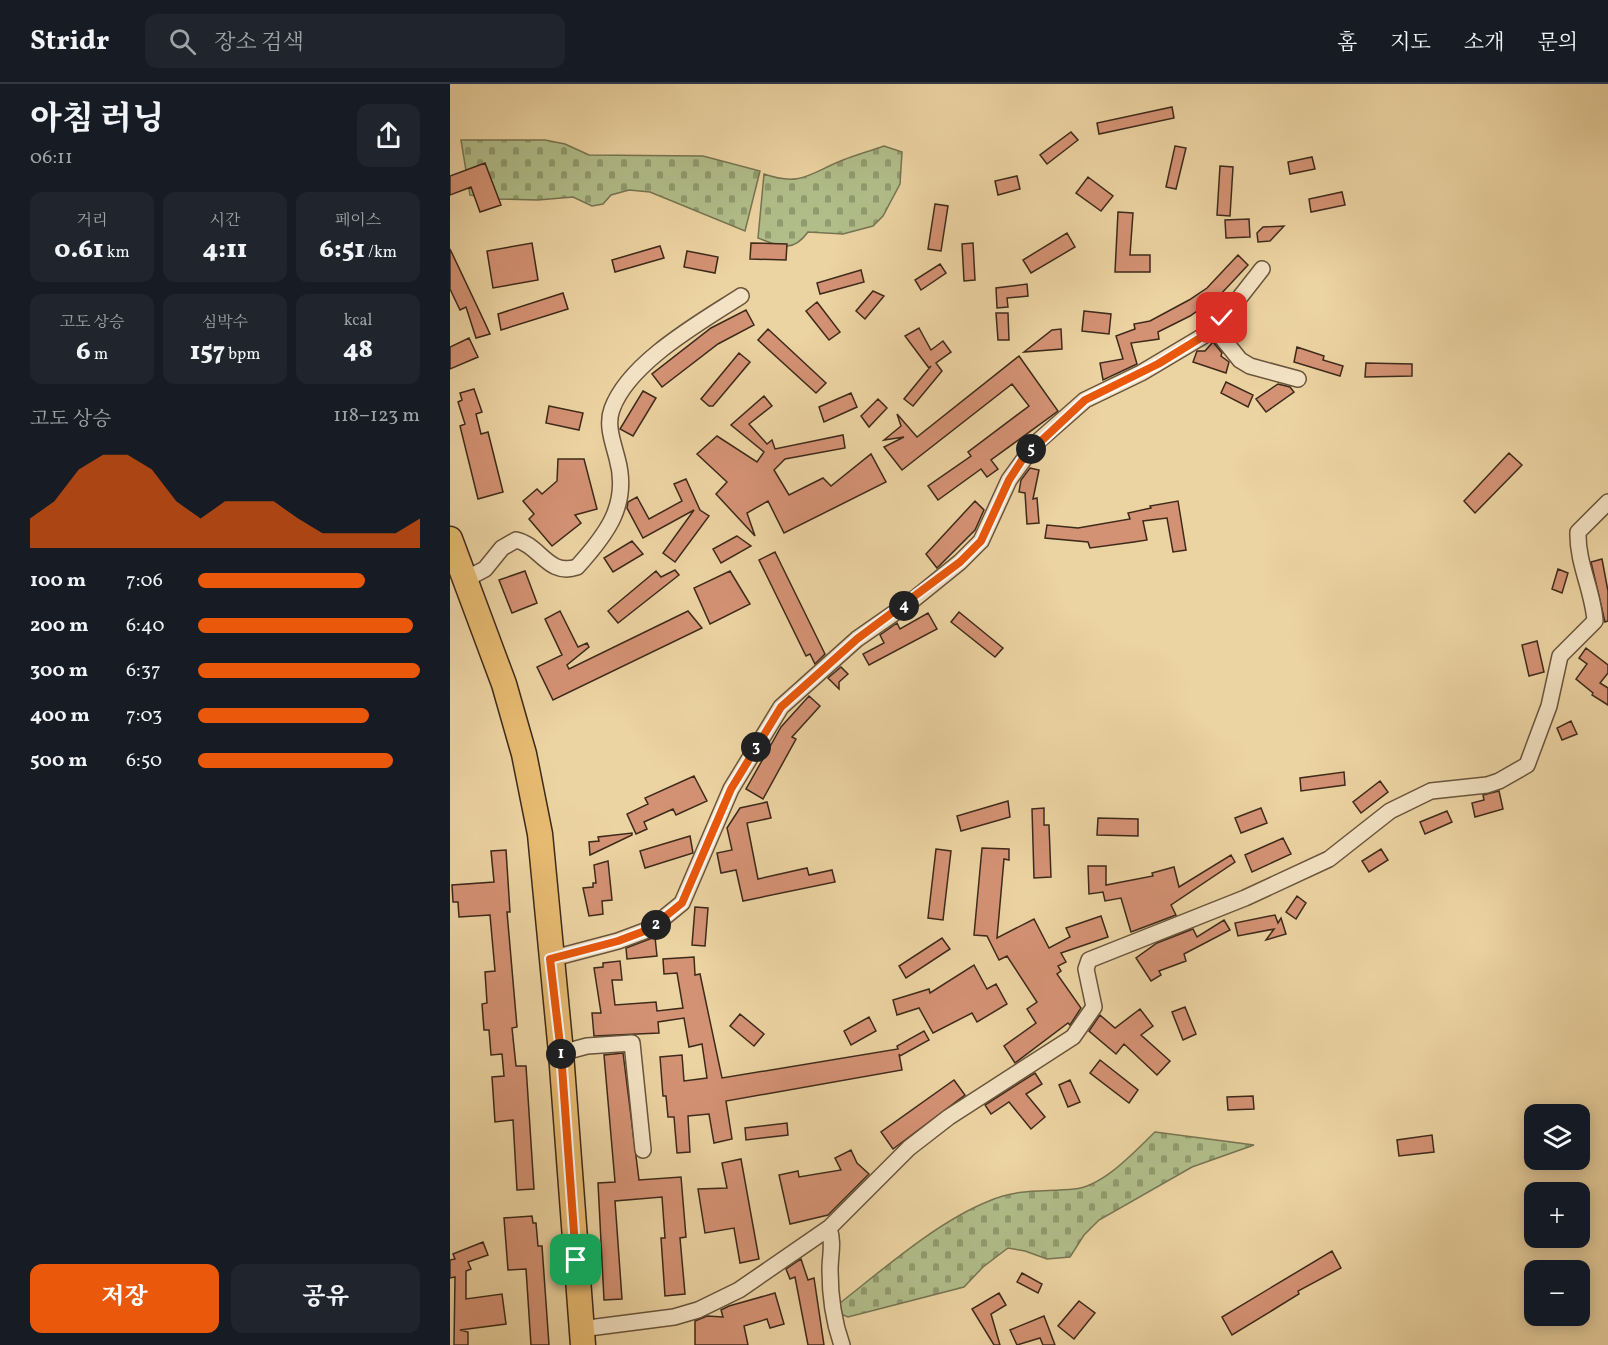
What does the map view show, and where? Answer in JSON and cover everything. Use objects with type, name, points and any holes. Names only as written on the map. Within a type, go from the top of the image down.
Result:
[{"type":"main road","points":[[450,539],[504,684],[535,802],[546,874],[550,959],[561,1053],[582,1337]]},
{"type":"street","points":[[550,959],[618,941],[650,929],[682,903],[731,789],[781,707],[857,639],[913,600],[981,541],[1009,480],[1024,457],[1085,400],[1141,373],[1215,329],[1262,269]]},
{"type":"street","points":[[466,579],[485,569],[502,548],[516,540],[525,542],[551,565],[561,569],[577,567],[608,528],[622,492],[622,477],[609,424],[621,392],[633,376],[685,333],[741,296]]},
{"type":"street","points":[[1215,329],[1240,360],[1250,366],[1298,379]]},
{"type":"street","points":[[582,1337],[698,1310],[739,1290],[830,1228],[909,1148],[973,1100],[1073,1037],[1094,1007],[1086,969],[1089,960],[1245,898],[1329,859],[1390,811],[1431,790],[1499,782],[1527,765],[1549,706],[1560,656],[1602,625],[1577,547],[1578,532],[1608,502]]},
{"type":"street","points":[[561,1053],[587,1046],[632,1042],[643,1150]]},
{"type":"street","points":[[830,1228],[832,1239],[831,1303],[833,1320],[842,1345]]},
{"type":"green space","points":[[461,140],[545,140],[565,144],[589,155],[703,156],[760,171],[745,231],[650,192],[629,190],[611,195],[603,204],[592,206],[573,197],[538,200],[497,199],[470,195]]},
{"type":"green space","points":[[884,146],[902,152],[900,184],[883,216],[873,226],[843,234],[808,232],[791,246],[780,246],[758,238],[764,174],[777,178],[797,179]]},
{"type":"green space","points":[[1155,1132],[1254,1145],[1192,1167],[1099,1220],[1084,1235],[1070,1257],[1047,1259],[1008,1248],[983,1267],[964,1287],[848,1317],[831,1310],[907,1250],[968,1211],[1010,1194],[1085,1187],[1118,1167]]},
{"type":"building","points":[[1172,107],[1174,118],[1099,134],[1097,123]]},
{"type":"building","points":[[1071,132],[1078,140],[1047,164],[1040,155]]},
{"type":"building","points":[[1175,146],[1186,148],[1176,189],[1166,187]]},
{"type":"building","points":[[1312,157],[1315,169],[1290,174],[1288,162]]},
{"type":"building","points":[[485,163],[501,205],[480,212],[471,187],[450,195],[450,176]]},
{"type":"building","points":[[1220,166],[1233,167],[1230,216],[1217,215]]},
{"type":"building","points":[[1017,176],[1020,189],[998,195],[995,181]]},
{"type":"building","points":[[1088,177],[1113,196],[1101,211],[1076,193]]},
{"type":"building","points":[[1342,192],[1345,205],[1311,212],[1309,199]]},
{"type":"building","points":[[935,204],[948,206],[941,251],[928,249]]},
{"type":"building","points":[[1118,212],[1133,213],[1130,255],[1150,255],[1150,272],[1115,272]]},
{"type":"building","points":[[1249,219],[1250,237],[1226,238],[1225,220]]},
{"type":"building","points":[[1284,226],[1270,241],[1258,242],[1257,233],[1263,227]]},
{"type":"building","points":[[1067,233],[1075,247],[1031,273],[1023,260]]},
{"type":"building","points":[[532,243],[538,280],[493,288],[487,251]]},
{"type":"building","points":[[751,243],[787,244],[786,260],[750,259]]},
{"type":"building","points":[[973,243],[975,280],[964,281],[962,244]]},
{"type":"building","points":[[660,246],[664,258],[615,272],[612,260]]},
{"type":"building","points":[[450,249],[490,334],[476,338],[466,307],[460,310],[450,289]]},
{"type":"building","points":[[687,251],[718,257],[715,273],[684,267]]},
{"type":"building","points":[[1238,255],[1248,265],[1220,295],[1190,316],[1158,332],[1159,339],[1131,343],[1137,364],[1103,380],[1100,363],[1123,359],[1116,336],[1135,329],[1134,324],[1150,321],[1189,300],[1207,288]]},
{"type":"building","points":[[940,264],[946,273],[921,290],[915,280]]},
{"type":"building","points":[[861,270],[864,282],[820,294],[817,283]]},
{"type":"building","points":[[1027,284],[1028,296],[1007,298],[1008,307],[997,308],[996,288]]},
{"type":"building","points":[[873,291],[884,296],[865,319],[856,311]]},
{"type":"building","points":[[563,293],[568,309],[501,330],[498,314]]},
{"type":"building","points":[[817,302],[840,332],[829,340],[806,311]]},
{"type":"building","points":[[746,310],[754,325],[718,344],[662,387],[652,374],[711,328]]},
{"type":"building","points":[[1084,311],[1111,314],[1109,334],[1082,331]]},
{"type":"building","points":[[996,313],[1008,313],[1009,340],[998,340]]},
{"type":"building","points":[[919,328],[931,350],[943,341],[951,352],[936,363],[942,371],[913,406],[904,399],[931,366],[929,368],[905,336]]},
{"type":"building","points":[[768,329],[826,383],[816,393],[758,340]]},
{"type":"building","points":[[1061,329],[1062,349],[1024,352],[1052,330]]},
{"type":"building","points":[[469,338],[478,357],[450,369],[450,347]]},
{"type":"building","points":[[1213,342],[1222,353],[1221,356],[1229,362],[1226,373],[1193,362],[1197,351],[1205,351]]},
{"type":"building","points":[[1297,347],[1324,356],[1323,360],[1343,366],[1340,376],[1294,362]]},
{"type":"building","points":[[739,353],[750,362],[713,406],[709,406],[701,399]]},
{"type":"building","points":[[1019,356],[1058,411],[991,460],[998,469],[987,477],[981,469],[938,500],[928,486],[971,456],[968,452],[1029,406],[1012,384],[902,470],[884,447],[904,437],[884,440],[901,426],[897,414],[917,437]]},
{"type":"building","points":[[1366,363],[1412,364],[1412,376],[1365,377]]},
{"type":"building","points":[[1226,382],[1253,395],[1248,407],[1221,393]]},
{"type":"building","points":[[1278,384],[1290,387],[1294,392],[1266,412],[1256,399]]},
{"type":"building","points":[[474,389],[482,412],[476,414],[481,434],[488,432],[503,492],[478,499],[460,426],[465,424],[458,402],[462,400],[460,393]]},
{"type":"building","points":[[643,391],[656,398],[633,436],[620,429]]},
{"type":"building","points":[[851,393],[857,407],[824,422],[819,407]]},
{"type":"building","points":[[764,396],[772,406],[749,424],[767,444],[772,440],[775,449],[843,435],[845,448],[785,459],[774,470],[789,495],[823,478],[831,486],[871,454],[886,482],[784,533],[768,501],[747,513],[755,536],[716,494],[727,482],[697,454],[717,436],[757,462],[764,452],[731,425]]},
{"type":"building","points":[[878,399],[887,408],[869,427],[861,416]]},
{"type":"building","points":[[549,406],[583,413],[579,430],[546,423]]},
{"type":"building","points":[[1509,453],[1522,465],[1475,513],[1464,501]]},
{"type":"building","points":[[558,459],[584,459],[597,509],[575,515],[581,523],[552,546],[529,519],[534,514],[523,501],[537,489],[542,494],[557,481]]},
{"type":"building","points":[[1030,468],[1039,470],[1033,499],[1037,498],[1039,523],[1027,524],[1025,493],[1019,492],[1021,480]]},
{"type":"building","points":[[686,479],[700,510],[709,516],[675,562],[663,553],[694,510],[643,538],[627,508],[628,502],[637,497],[649,519],[682,501],[674,484]]},
{"type":"building","points":[[975,501],[984,510],[975,530],[937,568],[926,554]]},
{"type":"building","points":[[1178,501],[1186,550],[1173,552],[1167,518],[1143,521],[1147,540],[1090,548],[1088,542],[1045,538],[1047,525],[1078,528],[1130,519],[1128,513]]},
{"type":"building","points":[[737,536],[751,546],[721,563],[713,549]]},
{"type":"building","points":[[632,541],[643,554],[613,572],[604,558]]},
{"type":"building","points":[[775,552],[825,654],[815,664],[810,654],[806,656],[759,560]]},
{"type":"building","points":[[1602,559],[1608,591],[1608,621],[1605,622],[1591,562]]},
{"type":"building","points":[[1558,569],[1568,573],[1562,593],[1552,589]]},
{"type":"building","points":[[675,570],[679,575],[618,623],[608,611],[656,571],[661,577]]},
{"type":"building","points":[[525,571],[537,603],[512,613],[499,580]]},
{"type":"building","points":[[730,571],[750,604],[710,624],[694,588]]},
{"type":"building","points":[[560,611],[578,647],[587,643],[589,647],[567,665],[569,669],[688,611],[702,628],[553,700],[537,667],[562,655],[545,619]]},
{"type":"building","points":[[959,612],[1003,648],[995,657],[951,622]]},
{"type":"building","points":[[928,613],[937,629],[869,665],[863,654],[884,643],[880,635],[897,623],[900,629]]},
{"type":"building","points":[[1537,641],[1544,672],[1529,676],[1522,645]]},
{"type":"building","points":[[1586,648],[1608,665],[1608,673],[1600,683],[1608,688],[1608,705],[1592,695],[1593,693],[1576,679],[1587,664],[1579,658]]},
{"type":"building","points":[[841,667],[848,674],[839,682],[839,689],[828,678]]},
{"type":"building","points":[[809,696],[820,706],[792,737],[796,739],[763,799],[746,789],[781,727]]},
{"type":"building","points":[[1571,721],[1577,734],[1562,740],[1557,728]]},
{"type":"building","points":[[1344,772],[1345,785],[1301,791],[1300,778]]},
{"type":"building","points":[[694,776],[707,801],[676,815],[673,809],[644,822],[647,829],[636,834],[627,814],[648,804],[645,798]]},
{"type":"building","points":[[1380,781],[1388,792],[1361,813],[1353,802]]},
{"type":"building","points":[[1499,791],[1503,809],[1475,817],[1472,803],[1484,800],[1483,795]]},
{"type":"building","points":[[1008,801],[1010,817],[961,831],[957,816]]},
{"type":"building","points":[[767,802],[771,818],[747,823],[758,879],[807,868],[809,875],[832,870],[835,882],[743,901],[736,870],[721,873],[717,853],[732,850],[727,828],[740,808]]},
{"type":"building","points":[[1044,808],[1044,825],[1049,825],[1051,877],[1034,878],[1032,809]]},
{"type":"building","points":[[1261,808],[1267,823],[1241,833],[1235,818]]},
{"type":"building","points":[[1447,811],[1452,822],[1425,834],[1420,822]]},
{"type":"building","points":[[1098,818],[1138,819],[1138,836],[1097,835]]},
{"type":"building","points":[[632,833],[590,855],[589,842],[599,841],[598,837]]},
{"type":"building","points":[[690,836],[693,853],[645,868],[640,851]]},
{"type":"building","points":[[1283,838],[1291,854],[1252,872],[1245,855]]},
{"type":"building","points":[[982,848],[1009,849],[1009,860],[1004,859],[997,938],[1034,919],[1049,948],[1070,937],[1066,928],[1101,916],[1108,937],[1061,953],[1066,962],[1058,966],[1061,971],[1057,974],[1081,1008],[1070,1025],[1068,1023],[1015,1063],[1004,1046],[1036,1023],[1027,1009],[1037,1002],[1007,956],[999,960],[987,936],[974,935]]},
{"type":"building","points":[[936,849],[951,851],[943,920],[928,918]]},
{"type":"building","points":[[1381,849],[1388,860],[1369,872],[1362,861]]},
{"type":"building","points":[[506,850],[510,912],[507,912],[517,1027],[512,1028],[516,1066],[526,1066],[534,1189],[517,1190],[513,1120],[495,1122],[492,1077],[504,1076],[502,1054],[491,1055],[489,1030],[484,1030],[482,1004],[487,1003],[485,972],[495,971],[490,915],[459,917],[458,902],[453,902],[452,885],[494,882],[491,851]]},
{"type":"building","points":[[1231,855],[1235,862],[1171,905],[1176,915],[1131,932],[1121,898],[1105,901],[1103,892],[1089,894],[1088,866],[1106,866],[1106,885],[1153,876],[1152,873],[1174,867],[1179,887]]},
{"type":"building","points":[[608,861],[612,900],[602,901],[603,914],[589,916],[583,888],[593,887],[593,883],[596,883],[594,865]]},
{"type":"building","points":[[1297,896],[1306,903],[1296,919],[1286,912]]},
{"type":"building","points":[[695,907],[708,908],[705,946],[692,945]]},
{"type":"building","points":[[1275,915],[1278,923],[1281,918],[1286,934],[1266,940],[1274,929],[1238,936],[1235,923]]},
{"type":"building","points":[[1224,920],[1230,930],[1184,954],[1186,961],[1159,971],[1161,975],[1151,981],[1136,958],[1157,943],[1193,929],[1197,937]]},
{"type":"building","points":[[655,937],[657,956],[627,959],[626,948]]},
{"type":"building","points":[[942,938],[950,949],[906,978],[899,966]]},
{"type":"building","points":[[694,957],[695,975],[700,974],[722,1078],[898,1049],[897,1046],[924,1031],[929,1040],[900,1056],[899,1054],[902,1070],[726,1101],[732,1139],[714,1143],[709,1114],[688,1116],[690,1152],[677,1153],[674,1117],[668,1117],[666,1096],[663,1096],[660,1057],[682,1055],[684,1081],[707,1078],[702,1044],[689,1047],[684,1018],[658,1022],[659,1033],[594,1036],[592,1013],[601,1013],[594,968],[603,967],[603,963],[620,961],[622,980],[612,980],[615,1005],[656,1002],[657,1011],[683,1008],[677,973],[664,974],[663,959]]},
{"type":"building","points":[[974,965],[987,989],[996,984],[1007,1004],[977,1022],[972,1013],[933,1033],[919,1008],[897,1015],[893,1000],[929,989],[930,993]]},
{"type":"building","points":[[1185,1007],[1196,1034],[1183,1040],[1172,1012]]},
{"type":"building","points":[[1140,1009],[1153,1026],[1141,1035],[1170,1061],[1157,1075],[1124,1044],[1116,1054],[1089,1031],[1100,1015],[1115,1028]]},
{"type":"building","points":[[740,1014],[764,1034],[754,1046],[730,1026]]},
{"type":"building","points":[[869,1017],[876,1031],[851,1045],[844,1031]]},
{"type":"building","points":[[623,1053],[639,1180],[681,1177],[686,1237],[680,1238],[685,1294],[665,1296],[661,1238],[665,1238],[662,1197],[615,1201],[622,1299],[604,1300],[598,1183],[615,1182],[604,1055]]},
{"type":"building","points":[[1100,1060],[1138,1090],[1129,1103],[1090,1073]]},
{"type":"building","points":[[1035,1073],[1042,1084],[1026,1094],[1045,1117],[1031,1129],[1009,1102],[991,1114],[985,1105]]},
{"type":"building","points":[[954,1080],[965,1095],[893,1149],[881,1132]]},
{"type":"building","points":[[1070,1080],[1080,1102],[1068,1107],[1059,1085]]},
{"type":"building","points":[[1253,1096],[1254,1109],[1228,1110],[1227,1097]]},
{"type":"building","points":[[787,1123],[788,1135],[746,1140],[745,1128]]},
{"type":"building","points":[[1432,1135],[1434,1152],[1399,1156],[1397,1140]]},
{"type":"building","points":[[851,1150],[857,1163],[869,1174],[828,1215],[790,1224],[779,1175],[798,1171],[799,1177],[841,1170],[835,1158]]},
{"type":"building","points":[[741,1159],[759,1259],[740,1263],[734,1228],[705,1233],[698,1189],[727,1188],[722,1163]]},
{"type":"building","points":[[532,1216],[533,1223],[536,1223],[538,1246],[542,1246],[549,1345],[531,1345],[526,1269],[508,1270],[504,1218]]},
{"type":"building","points":[[483,1242],[488,1255],[468,1262],[471,1269],[466,1271],[466,1299],[502,1294],[506,1324],[460,1330],[468,1332],[468,1345],[454,1345],[455,1277],[450,1278],[450,1260],[455,1259],[453,1254]]},
{"type":"building","points":[[1332,1251],[1341,1268],[1298,1291],[1299,1294],[1232,1335],[1222,1317]]},
{"type":"building","points":[[801,1259],[808,1280],[814,1278],[824,1345],[808,1345],[795,1277],[790,1279],[786,1269]]},
{"type":"building","points":[[1022,1273],[1042,1284],[1038,1293],[1017,1282]]},
{"type":"building","points":[[775,1293],[784,1324],[770,1328],[767,1319],[744,1326],[748,1345],[695,1345],[695,1321],[707,1316],[723,1317],[721,1310],[729,1306]]},
{"type":"building","points":[[999,1293],[1006,1305],[991,1314],[1000,1345],[994,1345],[972,1309]]},
{"type":"building","points":[[1079,1301],[1095,1313],[1074,1339],[1058,1326]]},
{"type":"building","points":[[1044,1316],[1055,1345],[1043,1345],[1040,1338],[1017,1345],[1010,1330]]},
{"type":"route","points":[[576,1260],[561,1053],[550,959],[618,941],[650,929],[682,903],[696,876],[710,834],[731,789],[781,707],[857,639],[913,600],[930,583],[960,562],[981,541],[1009,480],[1035,444],[1064,421],[1085,400],[1158,364],[1215,329],[1222,318]]}]
